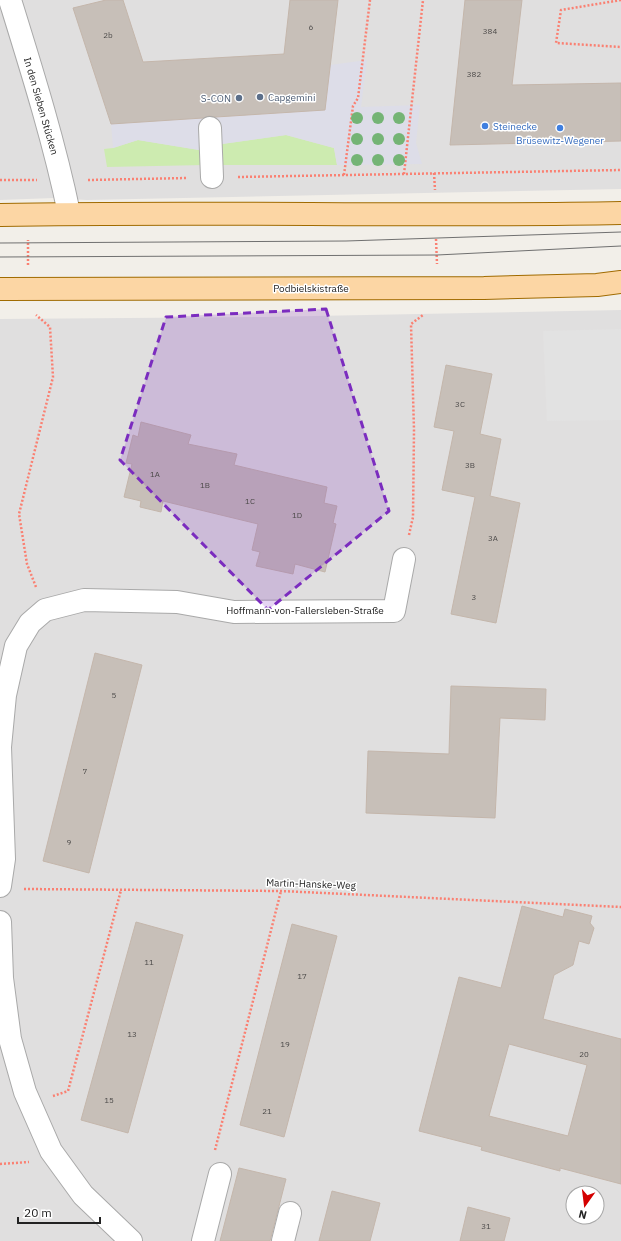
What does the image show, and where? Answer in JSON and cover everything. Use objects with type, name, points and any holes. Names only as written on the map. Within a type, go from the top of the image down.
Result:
[{"type":"main road","points":[[0,215],[69,213],[435,215],[621,213]]},
{"type":"main road","name":"Podbielskistraße","points":[[0,289],[438,288],[596,285],[621,282]]},
{"type":"street","name":"In den Sieben Stücken","points":[[10,0],[41,101],[62,180],[69,213]]},
{"type":"street","points":[[210,128],[212,177]]},
{"type":"street","name":"Hoffmann-von-Fallersleben-Straße","points":[[0,886],[4,859],[0,747],[5,695],[16,646],[30,623],[45,610],[84,600],[177,602],[234,612],[394,611],[404,559]]},
{"type":"street","points":[[0,922],[2,978],[10,1039],[25,1092],[51,1151],[78,1189],[131,1241]]},
{"type":"street","points":[[203,1241],[220,1174]]},
{"type":"street","points":[[283,1241],[290,1214]]},
{"type":"path","points":[[344,175],[353,106],[358,98],[370,0]]},
{"type":"path","points":[[404,174],[423,0]]},
{"type":"path","points":[[621,0],[562,10],[556,43],[621,47]]},
{"type":"path","points":[[0,180],[621,170]]},
{"type":"path","points":[[28,214],[29,308],[50,327],[53,377],[19,514],[27,564],[45,610]]},
{"type":"path","points":[[404,559],[413,517],[414,430],[411,324],[439,302],[438,288]]},
{"type":"path","name":"Martin-Hanske-Weg","points":[[22,889],[281,891],[621,907]]},
{"type":"path","points":[[30,1103],[68,1092],[121,890]]},
{"type":"path","points":[[220,1174],[212,1159],[281,891]]},
{"type":"highlighted area","points":[[326,309],[389,511],[268,610],[120,460],[166,317]]},
{"type":"shaded area","points":[[0,0],[621,0],[621,189],[87,200],[54,198],[0,200]]},
{"type":"shaded area","points":[[367,60],[361,107],[420,105],[416,143],[422,164],[337,165],[334,148],[286,135],[222,144],[218,165],[205,165],[199,150],[138,140],[113,148],[111,124],[325,110],[330,65]]},
{"type":"shaded area","points":[[621,310],[621,1241],[0,1241],[0,319],[262,317]]},
{"type":"shaded area","points":[[621,329],[621,420],[547,421],[543,331]]},
{"type":"green space","points":[[286,135],[334,148],[337,165],[218,165],[222,144]]},
{"type":"green space","points":[[138,140],[199,150],[205,165],[107,167],[104,149],[113,148]]},
{"type":"building","points":[[106,0],[123,0],[143,62],[284,54],[290,0],[338,0],[325,110],[216,117],[209,116],[203,118],[111,124],[73,8]]},
{"type":"building","points":[[465,0],[522,0],[512,85],[621,83],[621,141],[450,145]]},
{"type":"building","points":[[446,365],[492,374],[480,434],[501,439],[490,496],[520,503],[496,623],[451,614],[475,497],[442,490],[454,431],[434,427]]},
{"type":"building","points":[[141,422],[191,435],[188,444],[237,454],[234,465],[327,487],[324,503],[337,506],[333,523],[336,524],[325,572],[295,564],[293,574],[256,566],[260,552],[252,550],[258,524],[163,501],[161,512],[140,507],[141,501],[124,497],[132,464],[126,463],[133,435],[138,437]]},
{"type":"building","points":[[95,653],[142,665],[89,873],[43,861]]},
{"type":"building","points":[[451,686],[546,689],[545,720],[500,718],[495,818],[366,813],[368,751],[449,754]]},
{"type":"building","points":[[522,906],[563,917],[565,909],[592,916],[590,923],[594,928],[589,944],[579,941],[573,965],[554,975],[543,1019],[621,1039],[621,1184],[560,1168],[560,1171],[481,1150],[482,1147],[419,1131],[459,977],[501,988]],"holes":[[[509,1044],[587,1065],[568,1136],[489,1116]]]},
{"type":"building","points":[[136,922],[183,935],[128,1133],[81,1120]]},
{"type":"building","points":[[292,924],[337,936],[284,1137],[240,1125]]},
{"type":"building","points":[[239,1168],[286,1179],[270,1241],[220,1241]]},
{"type":"building","points":[[332,1191],[380,1203],[370,1241],[319,1241]]},
{"type":"building","points":[[468,1207],[510,1218],[504,1241],[460,1241]]},
{"type":"tram line","points":[[0,243],[346,241],[621,232]]},
{"type":"tram line","points":[[0,257],[437,255],[621,246]]},
{"type":"place","name":"Capgemini","points":[[260,97]]},
{"type":"place","name":"S-CON","points":[[239,98]]},
{"type":"place","name":"Steinecke","points":[[485,126]]},
{"type":"place","name":"Brüsewitz-Wegener","points":[[560,128]]}]
